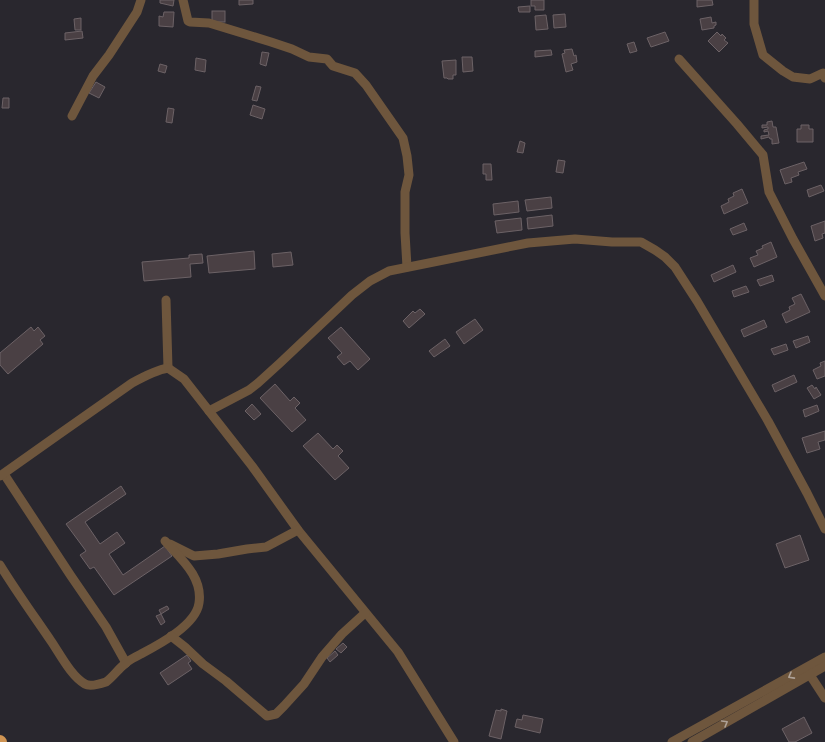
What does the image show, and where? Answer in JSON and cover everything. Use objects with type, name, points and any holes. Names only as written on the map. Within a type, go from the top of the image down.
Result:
[{"type":"street","points":[[72,116],[93,76],[109,55],[137,12],[141,0]]},
{"type":"street","points":[[183,0],[188,21],[190,22],[209,23],[278,44],[309,57],[327,59],[333,66],[355,73],[366,85],[403,138],[407,156],[408,175],[405,192],[405,240],[407,267]]},
{"type":"street","points":[[754,0],[754,24],[763,55],[793,77],[810,79],[824,74]]},
{"type":"street","points":[[679,59],[763,155],[769,192],[825,296]]},
{"type":"street","points":[[209,411],[249,390],[352,295],[370,281],[389,271],[528,243],[575,239],[612,242],[640,242],[665,257],[675,267],[700,306],[768,421],[825,529]]},
{"type":"street","points":[[166,300],[168,368]]},
{"type":"street","points":[[126,663],[106,628],[2,475],[132,383],[160,370],[168,368],[184,379],[252,466],[298,530],[398,652],[454,742]]},
{"type":"street","points":[[0,565],[22,600],[73,673],[86,685],[101,684],[107,681],[126,663],[178,631],[197,611],[199,603],[199,586],[196,578],[165,541],[194,556],[266,548],[298,530]]},
{"type":"street","points":[[171,636],[267,716],[276,714],[284,706],[304,684],[322,657],[342,634],[365,613]]},
{"type":"street","points":[[672,742],[707,724],[825,657]]},
{"type":"street","points":[[692,742],[825,666]]},
{"type":"street","points":[[810,675],[825,698]]},
{"type":"building","points":[[160,0],[174,0],[173,6],[160,3]]},
{"type":"building","points":[[239,0],[253,0],[253,4],[239,5]]},
{"type":"building","points":[[531,0],[544,0],[544,10],[535,10],[535,6],[531,6]]},
{"type":"building","points":[[697,0],[712,0],[713,5],[697,7]]},
{"type":"building","points":[[530,6],[530,12],[519,12],[518,7]]},
{"type":"building","points":[[212,11],[225,11],[225,22],[212,22]]},
{"type":"building","points":[[164,12],[174,12],[173,27],[159,26],[159,16],[163,17]]},
{"type":"building","points":[[565,14],[566,27],[554,28],[553,15]]},
{"type":"building","points":[[546,15],[548,29],[536,30],[535,16]]},
{"type":"building","points":[[711,17],[712,23],[716,22],[714,28],[702,30],[700,19]]},
{"type":"building","points":[[81,18],[81,30],[75,30],[74,19]]},
{"type":"building","points":[[82,31],[83,38],[65,40],[65,33]]},
{"type":"building","points":[[665,32],[669,41],[651,47],[647,38]]},
{"type":"building","points":[[717,32],[726,38],[724,40],[728,43],[719,52],[708,41]]},
{"type":"building","points":[[634,42],[637,51],[630,53],[627,44]]},
{"type":"building","points":[[572,49],[574,56],[576,55],[577,62],[571,64],[573,70],[566,72],[562,54],[565,53],[564,50]]},
{"type":"building","points":[[551,50],[552,55],[535,57],[535,51]]},
{"type":"building","points":[[262,52],[269,53],[266,66],[260,64]]},
{"type":"building","points":[[462,57],[472,57],[473,71],[463,72]]},
{"type":"building","points":[[196,58],[206,60],[205,72],[195,70]]},
{"type":"building","points":[[456,60],[456,75],[453,75],[453,79],[444,78],[442,61]]},
{"type":"building","points":[[160,64],[167,66],[165,73],[158,71]]},
{"type":"building","points":[[96,82],[105,87],[99,98],[89,93]]},
{"type":"building","points":[[256,86],[261,87],[257,101],[252,100]]},
{"type":"building","points":[[3,98],[9,98],[9,108],[2,108]]},
{"type":"building","points":[[253,105],[265,109],[262,119],[250,115]]},
{"type":"building","points":[[168,108],[174,109],[172,123],[166,122]]},
{"type":"building","points":[[772,121],[773,127],[776,127],[779,143],[772,144],[772,139],[769,137],[761,139],[761,136],[769,135],[768,131],[764,132],[764,130],[768,129],[768,127],[762,128],[762,125],[767,125],[767,122]]},
{"type":"building","points":[[801,125],[809,125],[809,129],[813,129],[813,142],[797,142],[797,129],[801,129]]},
{"type":"building","points":[[520,141],[525,143],[523,153],[517,152]]},
{"type":"building","points":[[558,160],[565,161],[563,173],[556,172]]},
{"type":"building","points":[[804,162],[807,169],[798,172],[799,175],[791,178],[792,182],[785,184],[780,170]]},
{"type":"building","points":[[483,164],[491,164],[492,180],[486,180],[486,174],[483,174]]},
{"type":"building","points":[[821,185],[824,191],[809,197],[807,190]]},
{"type":"building","points":[[742,189],[748,203],[724,214],[721,206],[729,202],[728,199],[734,196],[733,193]]},
{"type":"building","points":[[551,197],[552,208],[527,211],[525,200]]},
{"type":"building","points":[[518,201],[519,212],[494,215],[493,204]]},
{"type":"building","points":[[552,215],[553,226],[528,229],[527,218]]},
{"type":"building","points":[[521,218],[522,230],[497,233],[495,221]]},
{"type":"building","points":[[825,221],[825,233],[822,234],[823,238],[815,241],[811,226]]},
{"type":"building","points":[[744,223],[747,230],[733,235],[730,229]]},
{"type":"building","points":[[771,242],[777,257],[754,267],[750,258],[758,255],[756,251],[763,248],[762,246]]},
{"type":"building","points":[[254,251],[255,269],[209,273],[207,256]]},
{"type":"building","points":[[291,252],[293,265],[273,267],[272,254]]},
{"type":"building","points":[[202,254],[203,263],[190,264],[191,277],[144,281],[142,262],[189,258],[189,255]]},
{"type":"building","points":[[733,265],[736,272],[714,282],[711,275]]},
{"type":"building","points":[[772,275],[774,281],[760,286],[757,280]]},
{"type":"building","points":[[746,286],[749,292],[734,297],[732,291]]},
{"type":"building","points":[[801,294],[810,312],[786,323],[782,314],[790,310],[789,307],[795,304],[792,298]]},
{"type":"building","points":[[420,309],[425,314],[409,328],[403,321],[413,311],[415,313]]},
{"type":"building","points":[[475,319],[483,330],[464,344],[456,332]]},
{"type":"building","points":[[764,320],[767,327],[744,337],[741,330]]},
{"type":"building","points":[[31,327],[34,331],[38,327],[45,336],[40,340],[43,344],[8,374],[0,365],[0,353]]},
{"type":"building","points":[[341,327],[370,359],[358,370],[350,361],[344,365],[337,357],[342,353],[328,338]]},
{"type":"building","points":[[808,336],[810,342],[796,348],[793,341]]},
{"type":"building","points":[[445,339],[450,346],[434,357],[429,351]]},
{"type":"building","points":[[786,344],[788,350],[774,355],[771,349]]},
{"type":"building","points":[[825,361],[825,376],[817,379],[813,370],[821,366],[820,363]]},
{"type":"building","points":[[794,375],[797,382],[775,392],[772,385]]},
{"type":"building","points":[[275,384],[290,401],[294,397],[300,403],[295,408],[306,420],[292,432],[260,398]]},
{"type":"building","points":[[812,385],[815,389],[816,387],[821,395],[814,399],[807,388]]},
{"type":"building","points":[[252,404],[261,414],[254,420],[245,411]]},
{"type":"building","points":[[817,405],[819,411],[805,417],[803,410]]},
{"type":"building","points":[[825,431],[825,440],[818,442],[820,449],[807,453],[802,438]]},
{"type":"building","points":[[318,433],[333,449],[337,445],[343,451],[338,456],[349,468],[335,480],[303,446]]},
{"type":"building","points":[[121,486],[126,494],[85,522],[100,544],[117,532],[125,543],[109,554],[123,575],[165,546],[172,556],[114,595],[94,567],[90,569],[80,555],[86,551],[66,524]]},
{"type":"building","points":[[800,535],[809,560],[785,568],[776,544]]},
{"type":"building","points":[[167,606],[169,609],[161,614],[159,610]]},
{"type":"building","points":[[161,614],[165,622],[161,625],[156,616]]},
{"type":"building","points":[[343,643],[347,647],[341,653],[336,649]]},
{"type":"building","points":[[335,651],[338,655],[330,662],[327,658]]},
{"type":"building","points":[[187,655],[191,661],[188,663],[192,669],[168,685],[160,673]]},
{"type":"building","points":[[501,709],[507,711],[501,739],[489,736],[496,710],[501,711]]},
{"type":"building","points":[[523,715],[543,719],[540,733],[515,727],[517,719],[522,720]]},
{"type":"building","points":[[804,717],[812,733],[795,742],[789,742],[782,729]]}]
